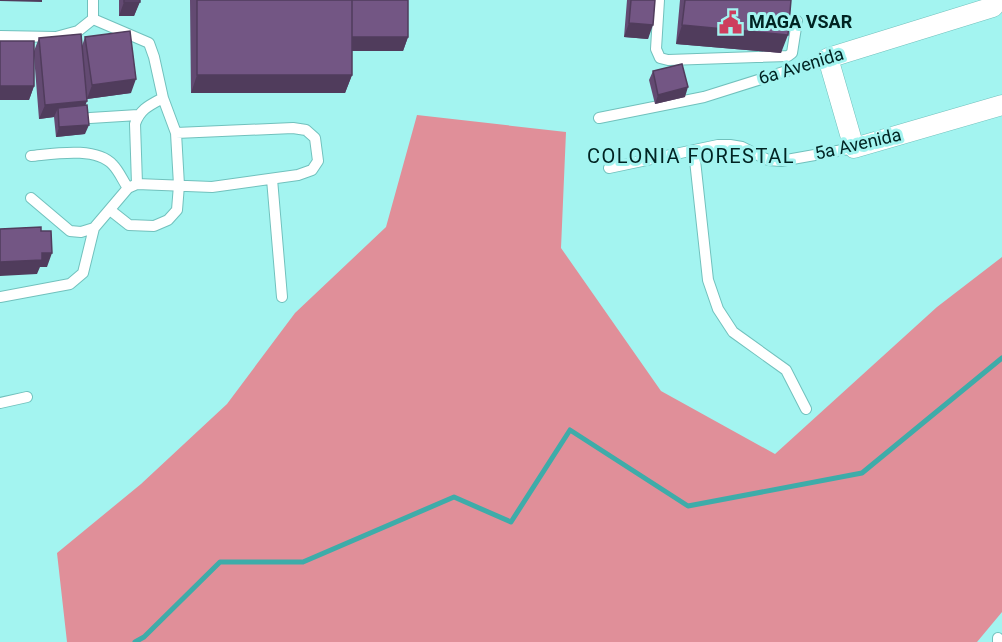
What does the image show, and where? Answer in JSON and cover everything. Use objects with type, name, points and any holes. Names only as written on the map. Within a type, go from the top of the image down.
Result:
[{"type":"street","name":"6a Avenida","points":[[828,58],[993,7],[998,0]]},
{"type":"street","points":[[828,58],[854,148]]},
{"type":"street","name":"5a Avenida","points":[[854,148],[1002,105]]},
{"type":"lane","points":[[93,0],[93,19]]},
{"type":"lane","points":[[659,0],[656,49],[660,58],[668,60],[788,56],[792,53],[797,21]]},
{"type":"lane","points":[[0,36],[56,37],[78,31],[93,19]]},
{"type":"lane","points":[[93,19],[148,43],[154,57],[163,98],[176,132],[179,185],[177,210],[168,220],[154,226],[129,225],[110,210]]},
{"type":"lane","name":"6a Avenida","points":[[599,118],[704,97],[828,58]]},
{"type":"lane","points":[[0,297],[70,284],[83,273],[93,228],[132,186],[135,124],[138,115],[145,108],[163,98]]},
{"type":"lane","points":[[90,118],[138,115]]},
{"type":"lane","points":[[132,186],[212,187],[272,179],[298,175],[312,170],[318,160],[315,138],[306,130],[293,128],[176,132]]},
{"type":"lane","name":"5a Avenida","points":[[609,168],[730,145],[742,147],[768,160],[781,161],[854,148]]},
{"type":"lane","points":[[694,151],[708,280],[718,309],[733,332],[786,370],[806,409]]},
{"type":"lane","points":[[31,156],[73,152],[97,156],[112,163],[132,186]]},
{"type":"lane","points":[[272,179],[282,297]]},
{"type":"lane","points":[[31,198],[70,231],[93,228]]},
{"type":"lane","points":[[0,403],[27,397]]},
{"type":"shaded area","points":[[417,115],[566,132],[561,248],[661,391],[775,454],[937,307],[1002,257],[1002,612],[977,642],[67,642],[57,553],[141,484],[227,404],[295,313],[386,227]]},
{"type":"building","points":[[124,0],[140,0],[140,2],[124,2]]},
{"type":"building","points":[[197,0],[352,0],[352,75],[197,75]]},
{"type":"building","points":[[352,0],[408,0],[408,37],[352,37]]},
{"type":"building","points":[[631,0],[655,0],[653,25],[629,23]]},
{"type":"building","points":[[685,0],[791,0],[788,35],[682,25]]},
{"type":"building","points":[[130,31],[136,79],[92,85],[85,37]]},
{"type":"building","points":[[81,34],[87,101],[45,105],[39,38]]},
{"type":"building","points":[[0,41],[34,41],[34,86],[0,86]]},
{"type":"building","points":[[682,64],[688,87],[658,95],[653,71]]},
{"type":"building","points":[[87,105],[89,125],[59,127],[58,108]]},
{"type":"building","points":[[41,227],[41,231],[51,231],[52,253],[42,253],[42,260],[0,262],[0,229]]},
{"type":"waterway","points":[[135,642],[144,637],[220,562],[303,562],[454,497],[511,522],[570,430],[688,506],[862,473],[1002,358]]},
{"type":"place","name":"MAGA VSAR","points":[[731,22]]},
{"type":"district","name":"COLONIA FORESTAL","points":[[691,156]]}]
